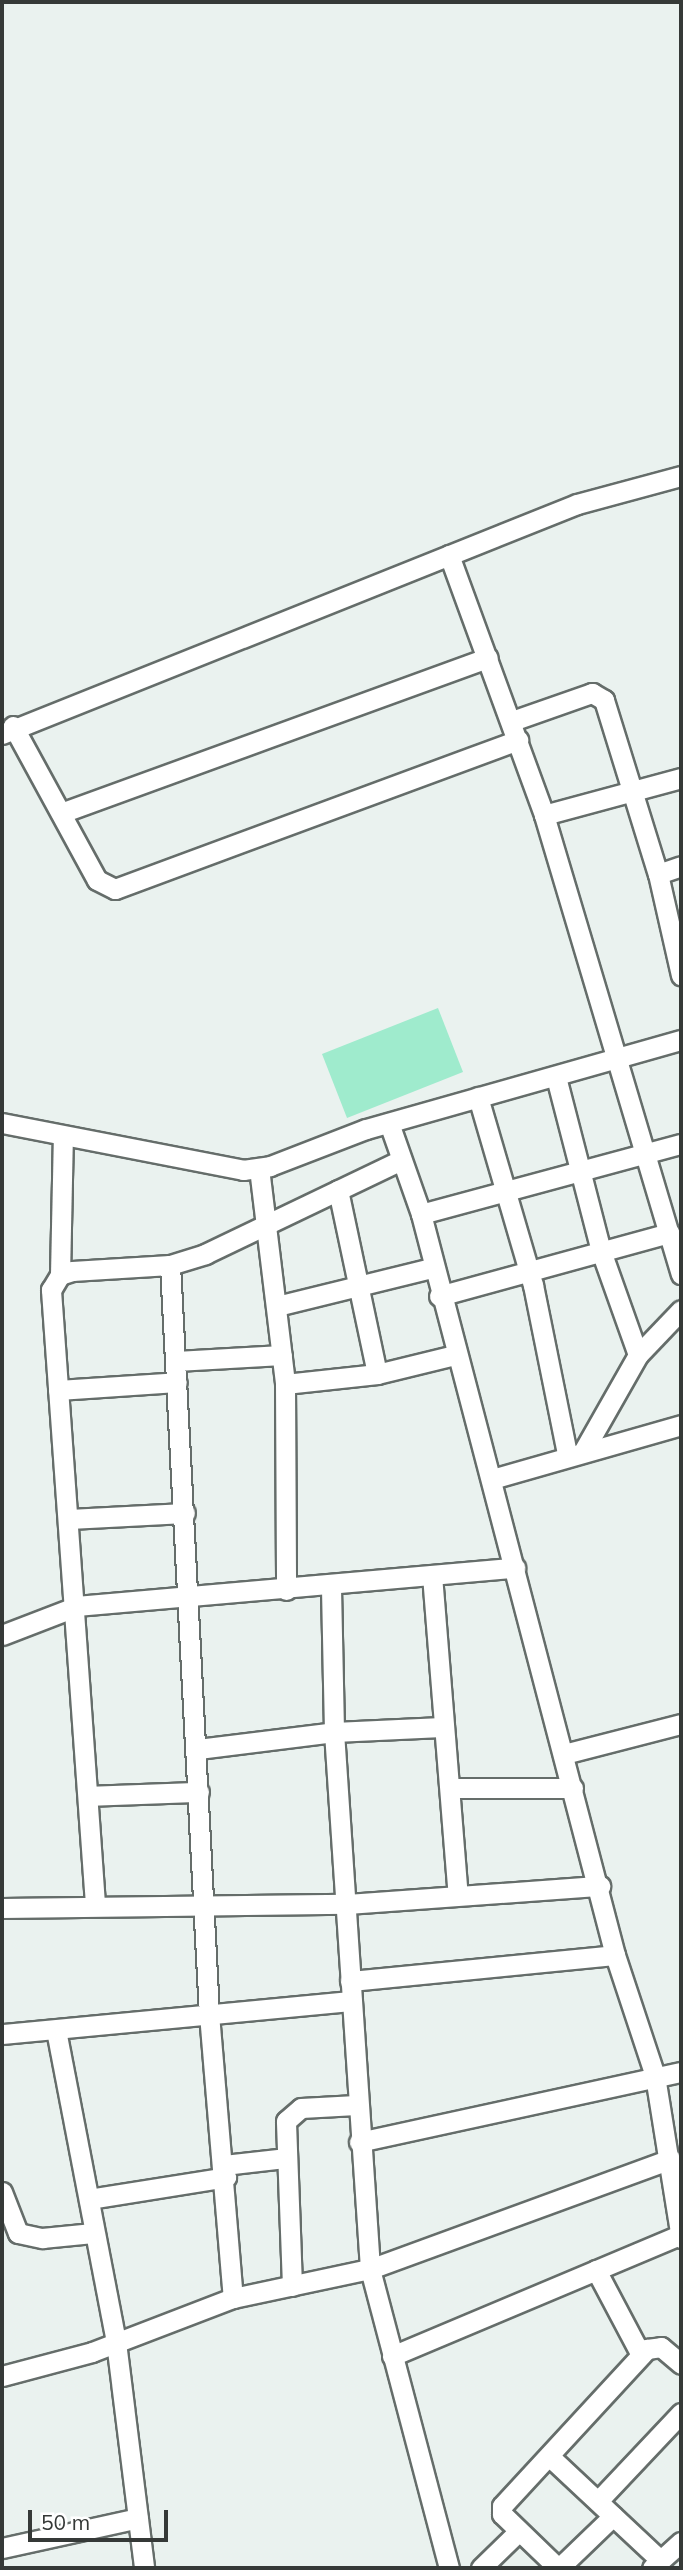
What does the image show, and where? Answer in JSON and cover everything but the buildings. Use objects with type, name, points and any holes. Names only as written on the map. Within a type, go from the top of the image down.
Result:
[{"type":"street","points":[[518,740],[115,889],[97,880],[61,813],[8,730],[607,493],[681,476]]},
{"type":"street","points":[[449,555],[512,721],[544,815],[647,1152],[681,1274]]},
{"type":"street","points":[[61,813],[488,658]]},
{"type":"street","points":[[512,721],[592,693],[600,695],[635,791],[680,965]]},
{"type":"street","points":[[544,815],[681,778]]},
{"type":"street","points":[[658,874],[681,866]]},
{"type":"street","points":[[2,1123],[224,1170],[259,1168],[389,1123],[681,1040]]},
{"type":"street","points":[[555,1077],[601,1251],[638,1355]]},
{"type":"street","points":[[478,1097],[529,1270],[576,1452]]},
{"type":"street","points":[[389,1123],[421,1214],[439,1296],[516,1568],[600,1886],[615,1955],[655,2076],[680,2236],[392,2356]]},
{"type":"street","points":[[63,1136],[60,1275],[50,1303],[77,1606],[95,1904]]},
{"type":"street","points":[[421,1214],[503,1188],[681,1144]]},
{"type":"street","points":[[60,1275],[170,1265],[266,1225],[401,1160]]},
{"type":"street","points":[[259,1168],[285,1384],[286,1590]]},
{"type":"street","points":[[338,1190],[361,1288],[377,1374]]},
{"type":"street","points":[[439,1296],[670,1233]]},
{"type":"street","points":[[170,1265],[190,1594],[209,2014],[225,2171],[233,2298]]},
{"type":"street","points":[[277,1306],[432,1269]]},
{"type":"street","points":[[576,1452],[638,1355],[681,1310]]},
{"type":"street","points":[[176,1361],[282,1355]]},
{"type":"street","points":[[285,1384],[377,1374],[455,1355]]},
{"type":"street","points":[[58,1390],[177,1382]]},
{"type":"street","points":[[492,1479],[576,1452],[681,1425]]},
{"type":"street","points":[[69,1519],[185,1513]]},
{"type":"street","points":[[2,1636],[77,1606],[190,1594],[331,1588],[516,1568]]},
{"type":"street","points":[[432,1575],[442,1727],[450,1788],[458,1895]]},
{"type":"street","points":[[331,1588],[334,1732],[347,1904],[356,2105],[370,2269],[449,2568]]},
{"type":"street","points":[[564,1754],[681,1724]]},
{"type":"street","points":[[198,1749],[334,1732],[442,1727]]},
{"type":"street","points":[[450,1788],[573,1788]]},
{"type":"street","points":[[88,1796],[200,1792]]},
{"type":"street","points":[[2,1908],[95,1904],[347,1904],[600,1886]]},
{"type":"street","points":[[2,2034],[209,2014],[351,1991],[615,1955]]},
{"type":"street","points":[[56,2030],[116,2343],[144,2568]]},
{"type":"street","points":[[359,2142],[681,2072]]},
{"type":"street","points":[[292,2286],[284,2128],[293,2114],[301,2108],[356,2105]]},
{"type":"street","points":[[89,2199],[285,2158]]},
{"type":"street","points":[[2,2376],[116,2343],[233,2298],[370,2269],[670,2159]]},
{"type":"street","points":[[2,2192],[18,2233],[42,2238],[93,2232]]},
{"type":"street","points":[[596,2270],[641,2356]]},
{"type":"street","points":[[613,2516],[559,2568],[500,2510],[641,2356],[661,2347],[681,2364]]},
{"type":"street","points":[[598,2501],[681,2413]]},
{"type":"street","points":[[549,2456],[613,2516],[656,2564],[681,2542]]},
{"type":"street","points":[[2,2548],[138,2518]]},
{"type":"street","points":[[481,2568],[519,2530]]},
{"type":"green space","points":[[438,1008],[463,1072],[347,1118],[322,1054]]}]
